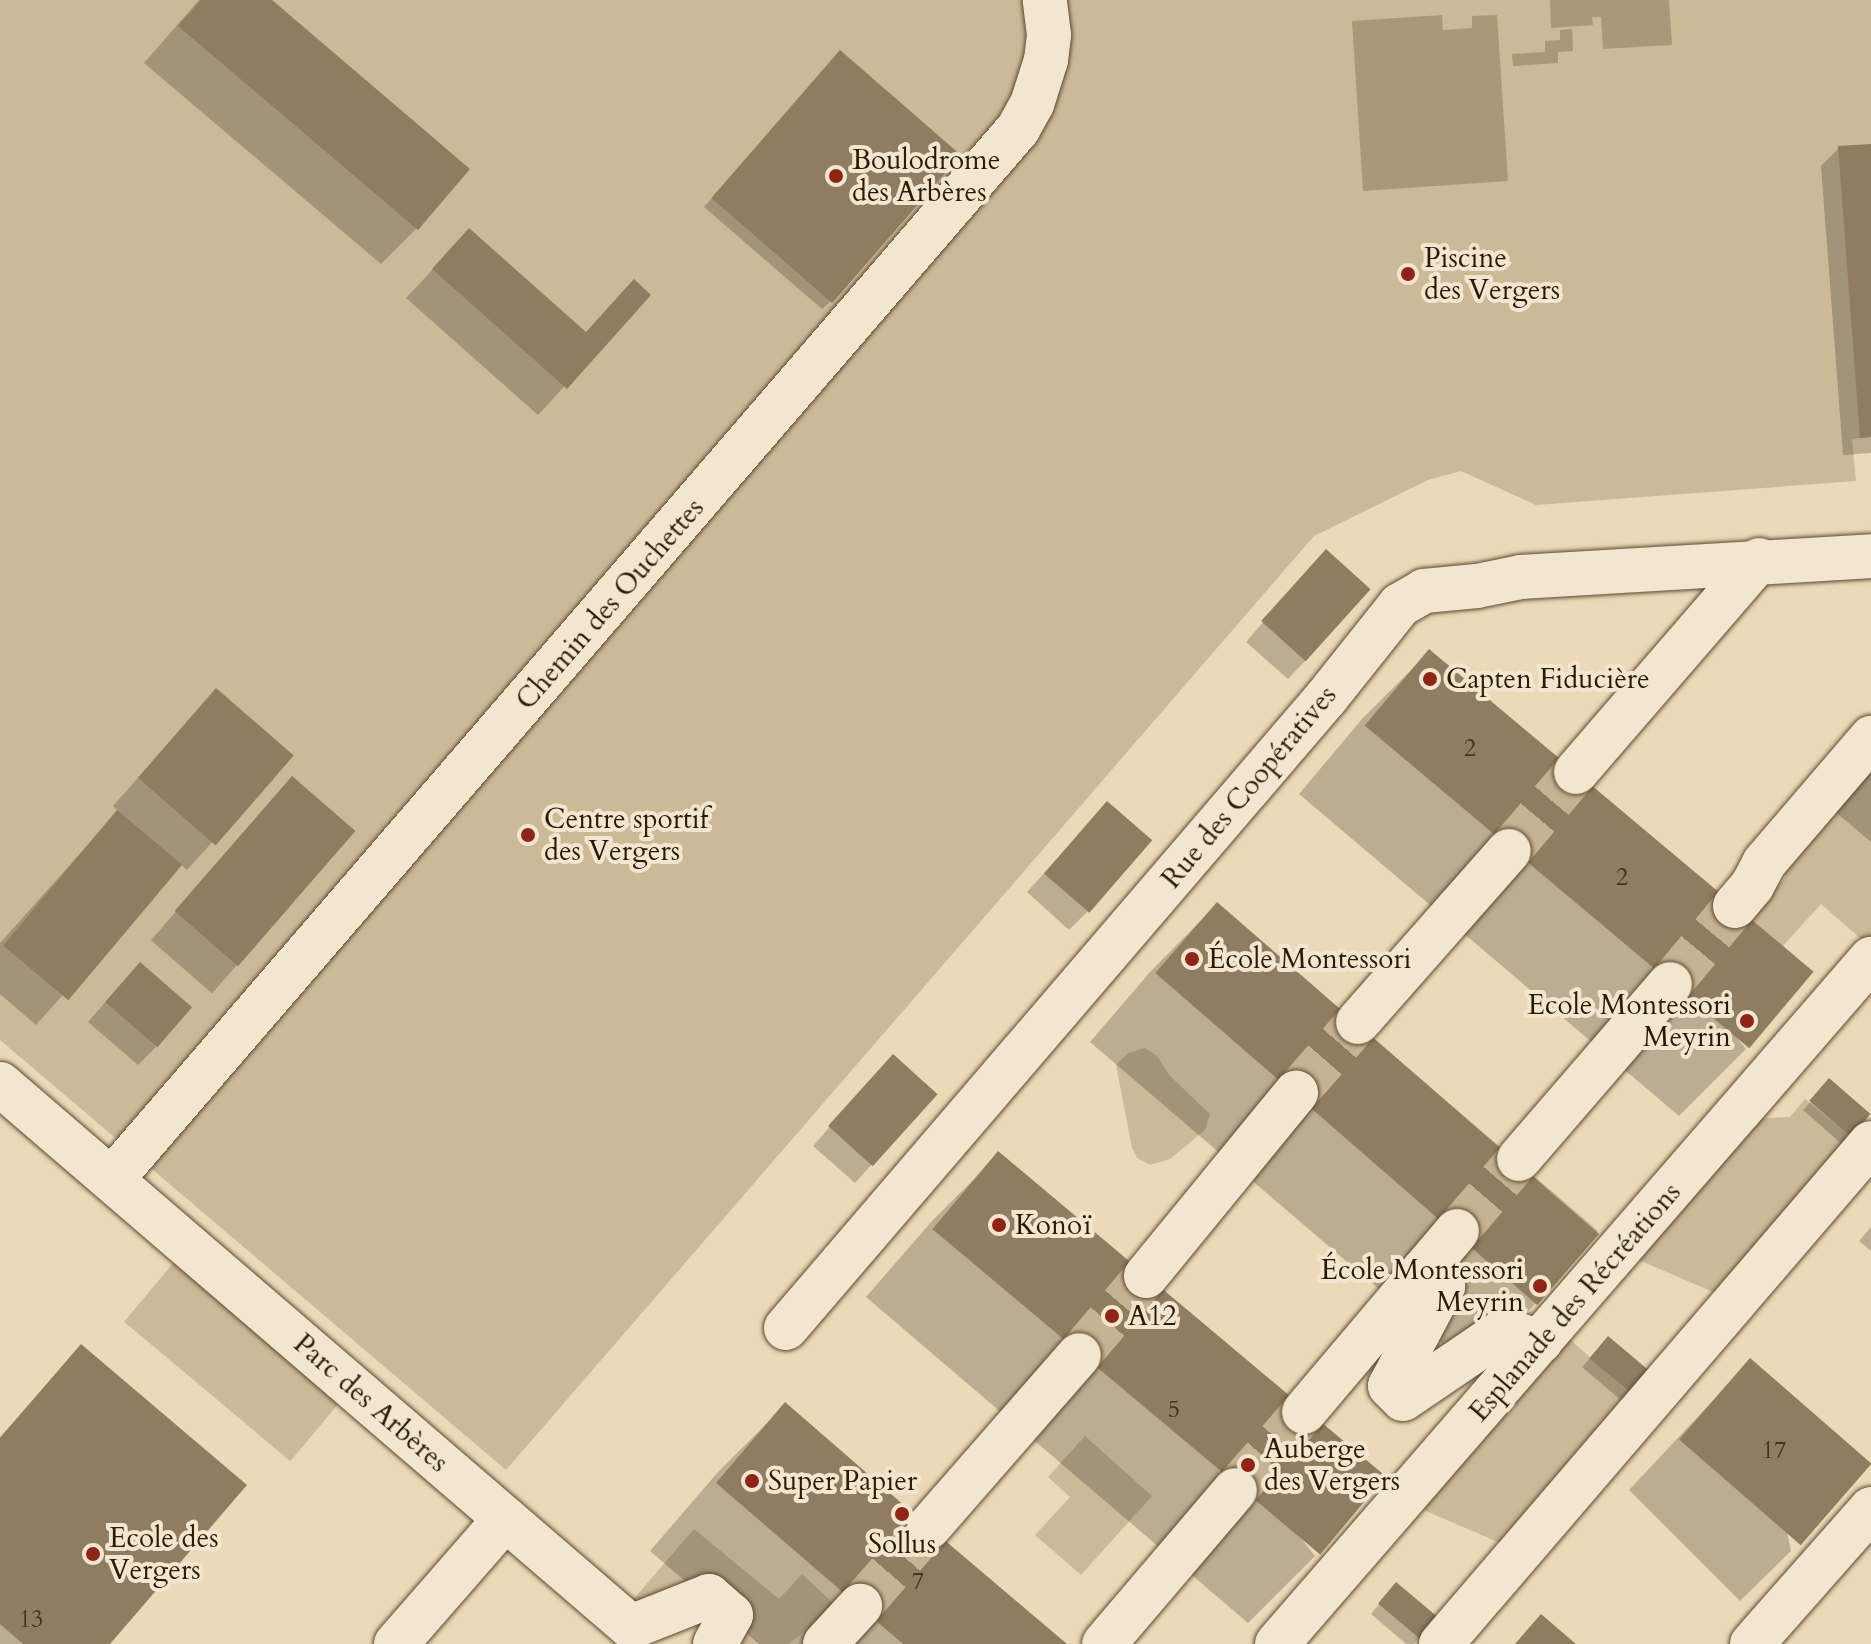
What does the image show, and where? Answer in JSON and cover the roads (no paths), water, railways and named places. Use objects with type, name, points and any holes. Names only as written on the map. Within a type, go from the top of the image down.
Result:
[{"type":"street","name":"Chemin des Ouchettes","points":[[112,1179],[1018,129],[1032,104],[1046,60],[1049,35],[1045,0]]},
{"type":"street","name":"Rue des Coopératives","points":[[786,1328],[1305,722],[1400,605],[1424,591],[1477,586],[1521,577],[1759,560],[1792,562],[1871,556]]},
{"type":"street","points":[[1576,772],[1759,560]]},
{"type":"street","points":[[1735,906],[1752,886],[1764,863],[1871,738]]},
{"type":"street","points":[[1358,1022],[1509,851]]},
{"type":"street","name":"Esplanade des Récréations","points":[[1277,1644],[1871,959]]},
{"type":"street","points":[[1519,1159],[1670,984]]},
{"type":"street","name":"Parc des Arbères","points":[[0,1084],[631,1627],[709,1596],[731,1615],[715,1644]]},
{"type":"street","points":[[1146,1276],[1296,1093]]},
{"type":"street","points":[[1441,1644],[1871,1143]]},
{"type":"street","points":[[1304,1412],[1457,1231]]},
{"type":"street","points":[[1424,1270],[1443,1286],[1390,1386],[1403,1399],[1503,1331],[1541,1341]]},
{"type":"street","points":[[929,1527],[1079,1355]]},
{"type":"street","points":[[1104,1644],[1235,1490]]},
{"type":"street","points":[[1752,1644],[1871,1509]]},
{"type":"street","points":[[396,1644],[505,1519]]},
{"type":"street","points":[[825,1644],[860,1606]]},
{"type":"tunnel","points":[[1509,851],[1576,772]]},
{"type":"tunnel","points":[[1670,984],[1735,906]]},
{"type":"tunnel","points":[[1296,1093],[1358,1022]]},
{"type":"tunnel","points":[[1457,1231],[1519,1159]]},
{"type":"tunnel","points":[[1079,1355],[1146,1276]]},
{"type":"tunnel","points":[[1235,1490],[1304,1412]]},
{"type":"tunnel","points":[[860,1606],[929,1527]]},
{"type":"place","name":"Boulodrome des Arbères","points":[[836,176]]},
{"type":"place","name":"Piscine des Vergers","points":[[1408,274]]},
{"type":"place","name":"Capten Fiducière","points":[[1430,679]]},
{"type":"place","name":"Centre sportif des Vergers","points":[[528,835]]},
{"type":"place","name":"École Montessori","points":[[1192,959]]},
{"type":"place","name":"Ecole Montessori Meyrin","points":[[1747,1021]]},
{"type":"place","name":"Konoï","points":[[999,1225]]},
{"type":"place","name":"École Montessori Meyrin","points":[[1540,1286]]},
{"type":"place","name":"A12","points":[[1112,1316]]},
{"type":"place","name":"Auberge des Vergers","points":[[1248,1465]]},
{"type":"place","name":"Super Papier","points":[[752,1481]]},
{"type":"place","name":"Sollus","points":[[902,1514]]},
{"type":"place","name":"Ecole des Vergers","points":[[93,1554]]}]
